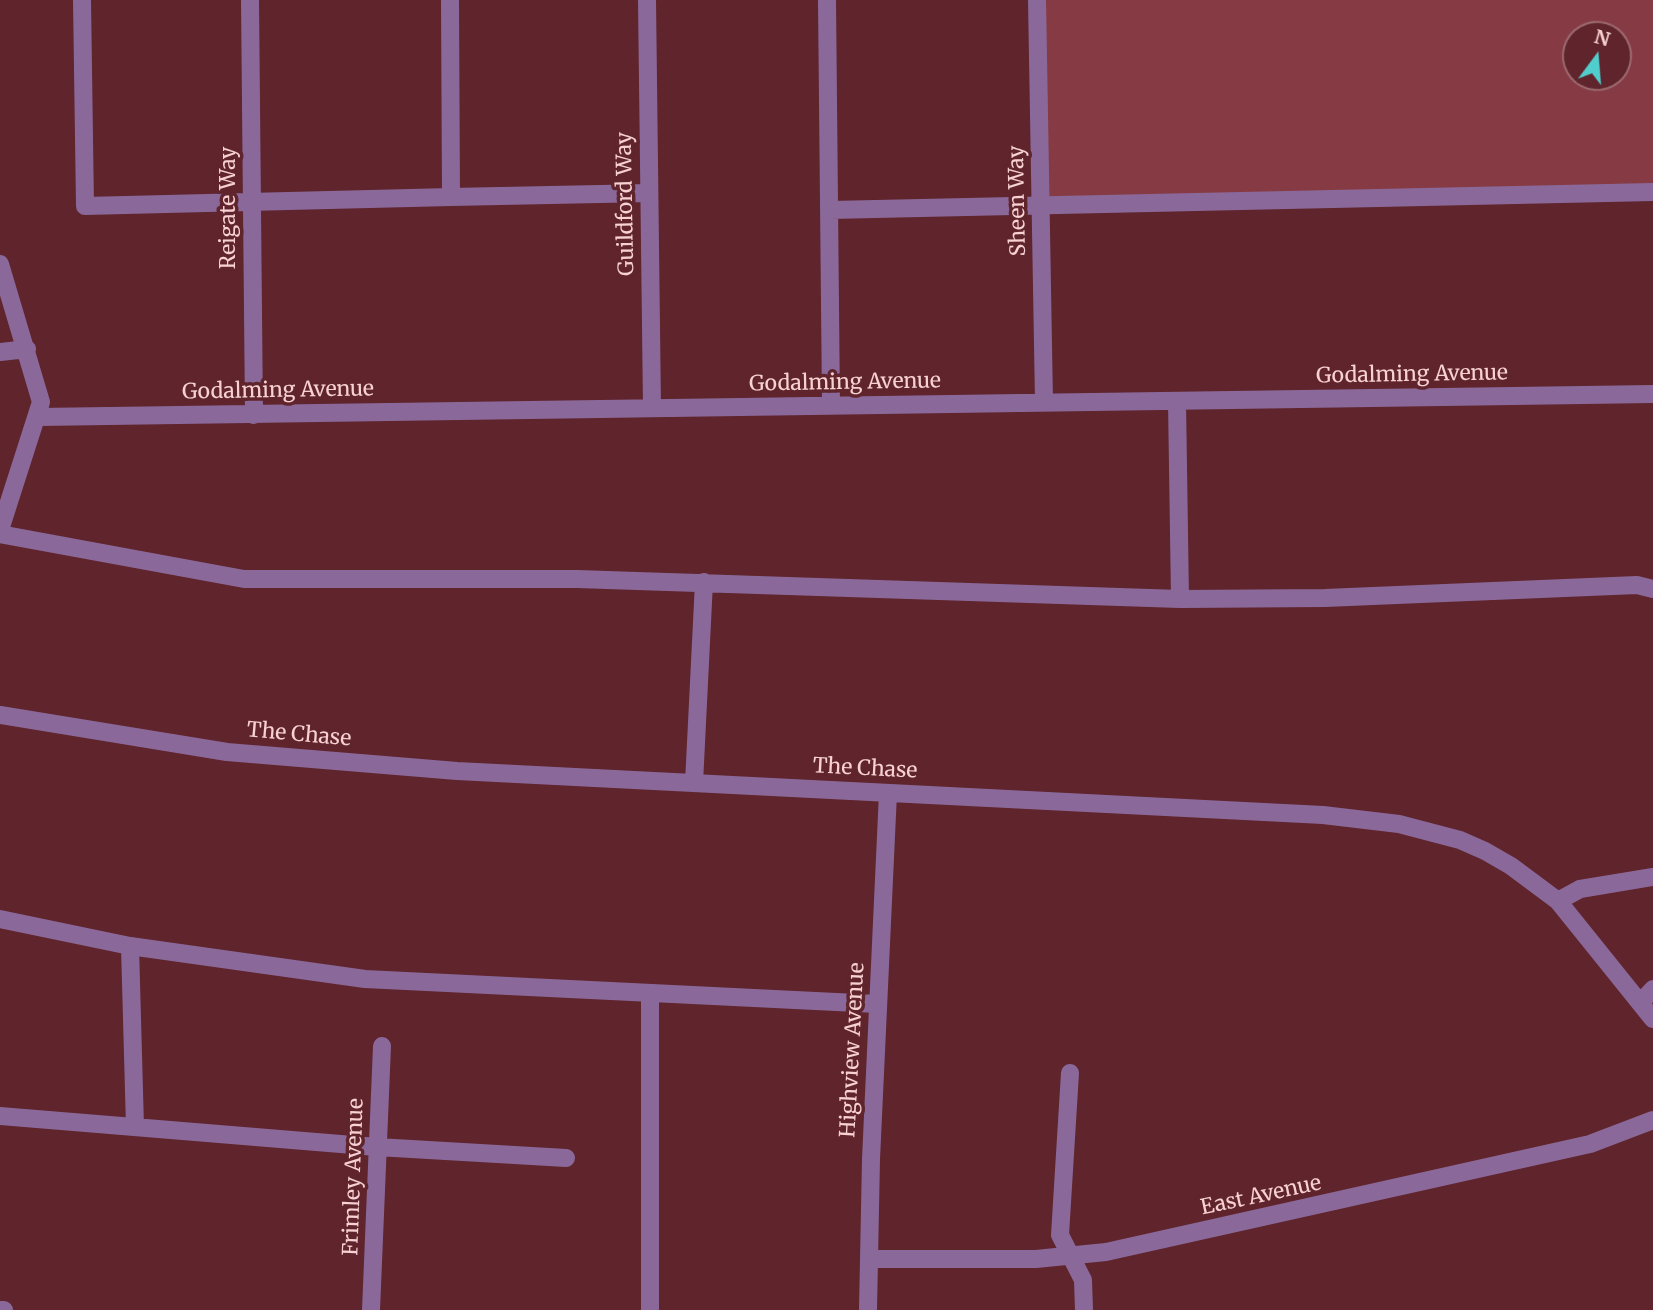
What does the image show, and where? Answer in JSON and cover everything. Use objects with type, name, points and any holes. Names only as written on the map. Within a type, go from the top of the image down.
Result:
[{"type":"street","points":[[82,0],[85,206],[649,193]]},
{"type":"street","name":"Reigate Way","points":[[250,0],[254,415]]},
{"type":"street","points":[[450,0],[451,197]]},
{"type":"street","name":"Guildford Way","points":[[648,0],[652,408]]},
{"type":"street","points":[[827,0],[831,405]]},
{"type":"street","name":"Sheen Way","points":[[1037,0],[1044,402]]},
{"type":"street","points":[[830,210],[1653,192]]},
{"type":"street","points":[[0,264],[40,390],[38,417],[0,532],[244,579],[577,579],[1180,599],[1325,598],[1637,585],[1653,589]]},
{"type":"street","points":[[0,352],[27,349]]},
{"type":"street","name":"Godalming Avenue","points":[[38,417],[1653,394]]},
{"type":"street","points":[[1177,401],[1180,599]]},
{"type":"street","points":[[694,783],[704,582]]},
{"type":"street","name":"The Chase","points":[[0,715],[227,752],[457,771],[1323,815],[1399,824],[1460,840],[1485,851],[1511,866],[1558,901],[1653,1019]]},
{"type":"street","name":"Highview Avenue","points":[[868,1310],[877,1004],[888,793]]},
{"type":"street","points":[[1558,901],[1580,889],[1653,877]]},
{"type":"street","points":[[0,919],[130,946],[365,979],[877,1004]]},
{"type":"street","points":[[130,946],[135,1127]]},
{"type":"street","points":[[1640,1003],[1653,989]]},
{"type":"street","points":[[650,994],[650,1310]]},
{"type":"street","name":"Frimley Avenue","points":[[371,1310],[382,1046]]},
{"type":"street","points":[[1070,1073],[1060,1235],[1083,1280],[1084,1310]]},
{"type":"street","points":[[0,1116],[377,1147],[566,1158]]},
{"type":"street","name":"East Avenue","points":[[869,1259],[1073,1257],[1252,1222],[1578,1147],[1653,1120]]},
{"type":"shaded area","points":[[1037,0],[1653,0],[1653,189],[1040,205]]}]
